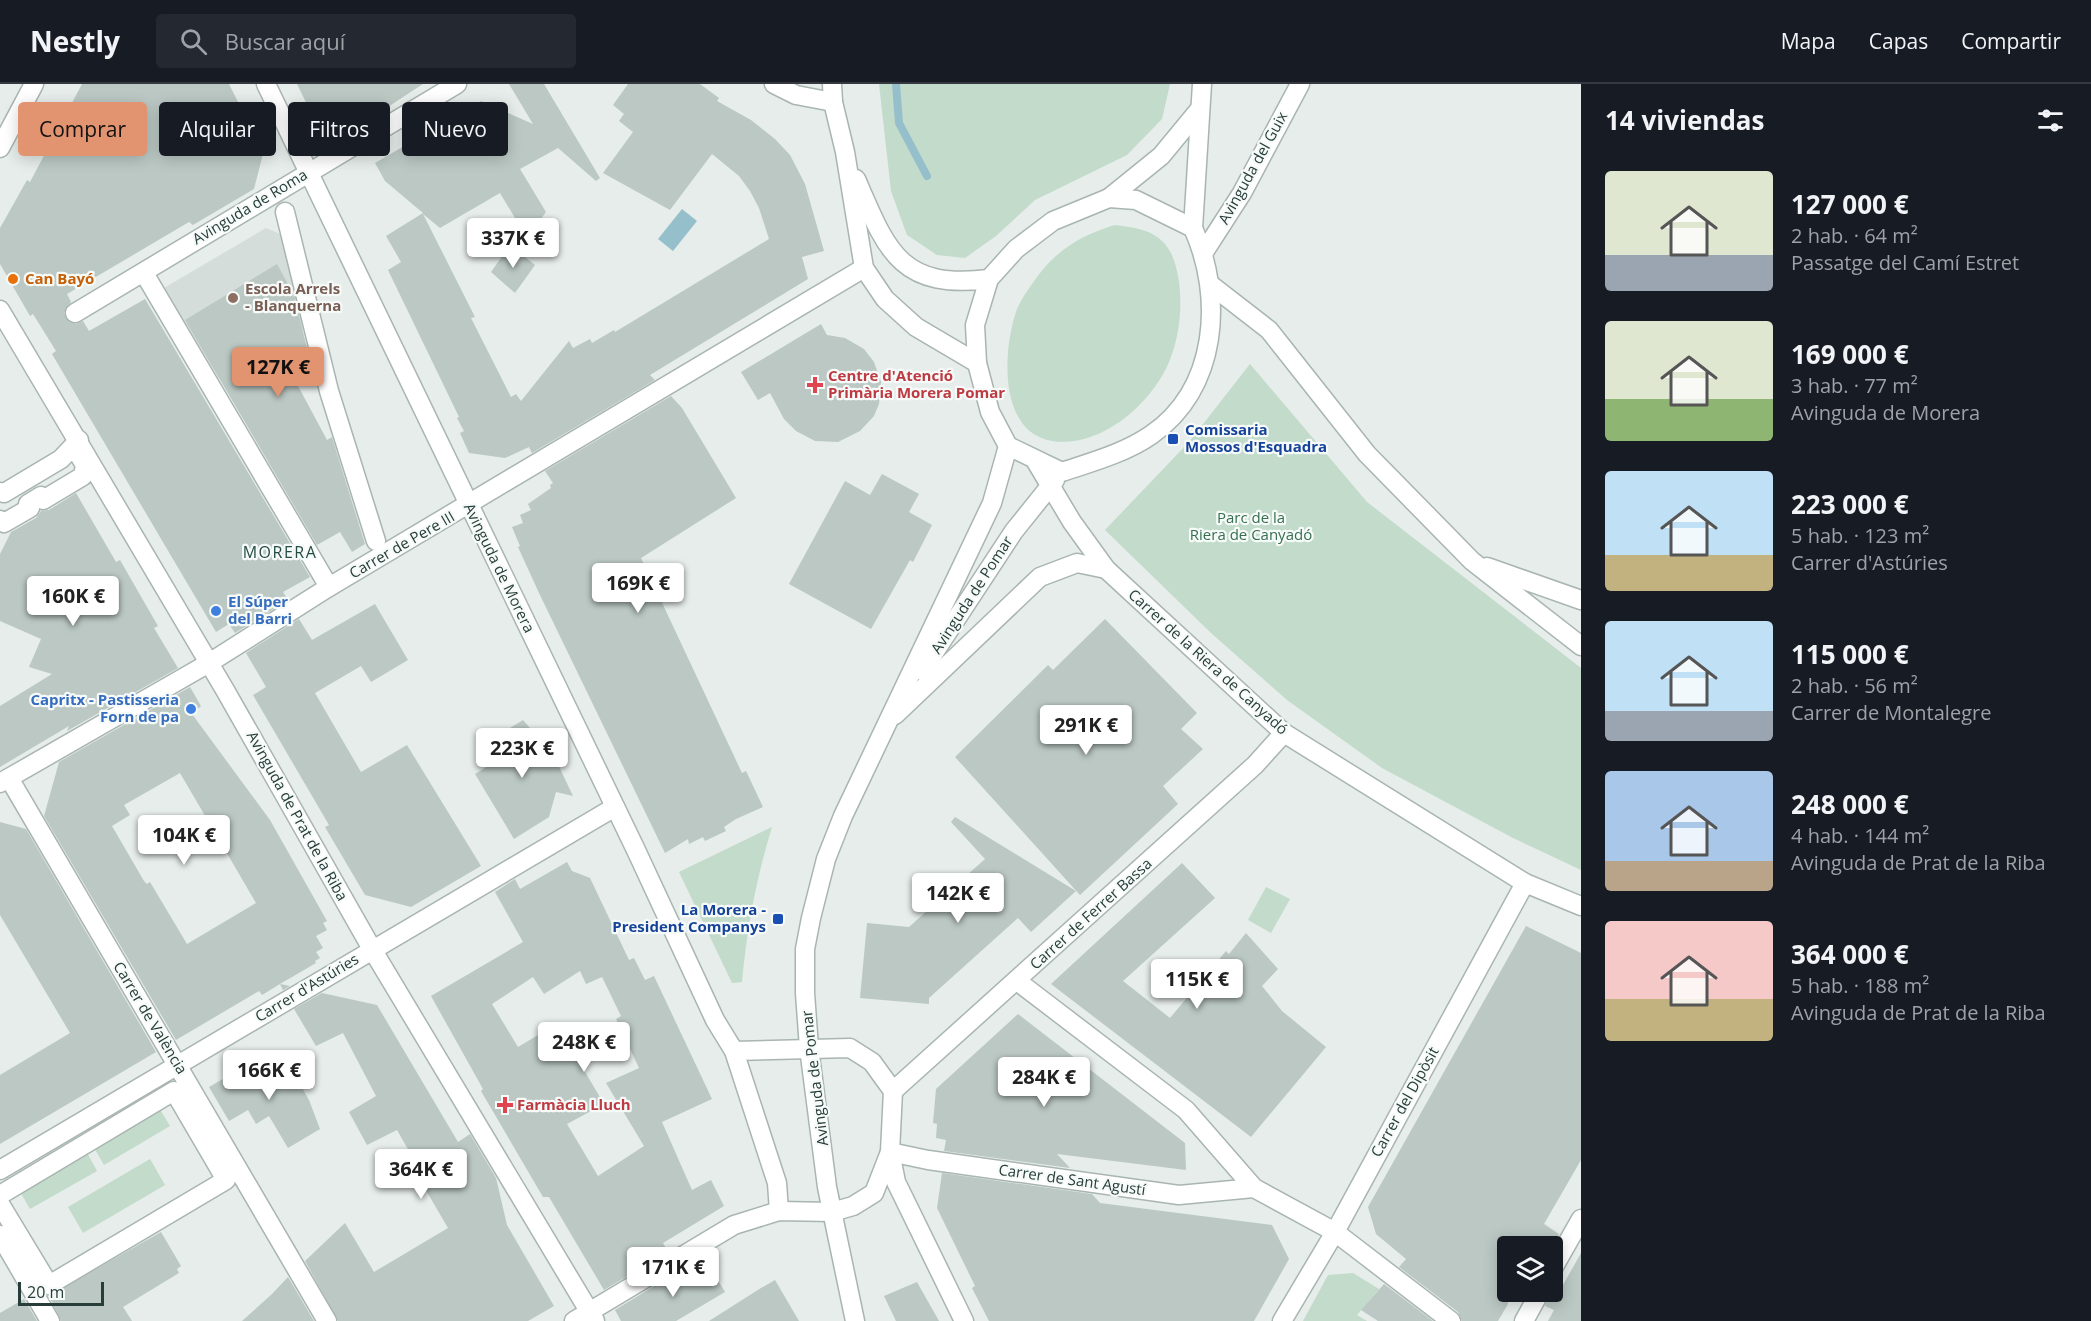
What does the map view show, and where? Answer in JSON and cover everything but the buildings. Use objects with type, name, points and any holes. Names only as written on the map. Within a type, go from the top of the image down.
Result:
[{"type":"street","points":[[0,148],[34,84]]},
{"type":"street","name":"Avinguda de Morera","points":[[266,84],[310,171],[715,1020],[734,1052],[777,1183],[779,1211]]},
{"type":"street","name":"Avinguda de Roma","points":[[75,314],[457,84]]},
{"type":"street","points":[[774,84],[796,95],[832,93],[845,152],[864,268],[885,299],[916,327],[977,363]]},
{"type":"street","points":[[1199,110],[1161,156],[1109,198],[1053,221],[1016,249],[988,279],[975,326],[977,363],[990,412],[1008,446],[1062,472],[1108,456],[1149,436],[1173,417],[1192,390],[1204,361],[1212,331],[1211,285],[1204,252],[1193,228],[1202,84]]},
{"type":"street","name":"Avinguda del Guix","points":[[1204,252],[1242,193],[1300,84]]},
{"type":"street","points":[[845,152],[881,238],[901,263],[932,278],[966,282],[988,279]]},
{"type":"street","points":[[1109,198],[1136,200],[1193,228]]},
{"type":"street","points":[[285,212],[329,391],[376,541]]},
{"type":"street","name":"Carrer de Pere III","points":[[4,780],[209,663],[329,587],[469,506],[864,268]]},
{"type":"street","points":[[144,273],[329,587]]},
{"type":"street","points":[[1211,285],[1269,330],[1367,454],[1472,561],[1581,646]]},
{"type":"street","name":"Avinguda de Prat de la Riba","points":[[0,310],[209,663],[372,949],[593,1316]]},
{"type":"street","points":[[0,321],[77,443],[85,465],[83,476],[44,500],[42,496],[28,504],[30,508],[4,523],[0,520]]},
{"type":"street","points":[[1,496],[61,459],[77,443]]},
{"type":"street","name":"Avinguda de Pomar","points":[[855,1321],[832,1212],[809,1048],[806,949],[811,918],[826,859],[843,816],[992,502],[1008,446]]},
{"type":"street","name":"Carrer de la Riera de Canyadó","points":[[1035,460],[1049,486],[1106,569],[1284,733],[1526,883],[1581,906]]},
{"type":"street","name":"Avinguda de Pomar","points":[[887,723],[1014,531],[1062,472]]},
{"type":"street","points":[[1472,561],[1581,600]]},
{"type":"street","points":[[887,723],[1040,577],[1077,563],[1106,569]]},
{"type":"street","name":"Carrer de Ferrer Bassa","points":[[893,1091],[1255,765],[1284,733]]},
{"type":"street","name":"Carrer de València","points":[[4,780],[177,1065],[327,1321]]},
{"type":"street","name":"Carrer d'Astúries","points":[[0,1170],[615,807]]},
{"type":"street","name":"Carrer del Dipòsit","points":[[1282,1321],[1335,1232],[1526,883]]},
{"type":"street","points":[[1017,981],[1186,1110],[1254,1188],[1335,1232],[1451,1321]]},
{"type":"street","points":[[734,1052],[850,1048],[872,1062],[893,1091],[890,1152],[896,1182],[964,1321]]},
{"type":"street","points":[[0,1195],[174,1091],[226,1180],[49,1285],[0,1204]]},
{"type":"street","points":[[574,1321],[593,1316],[734,1225],[779,1211],[832,1212],[853,1206],[874,1193],[890,1152]]},
{"type":"street","name":"Carrer de Sant Agustí","points":[[890,1152],[928,1160],[1179,1195],[1254,1188]]},
{"type":"street","points":[[1563,1251],[1581,1219]]},
{"type":"street","points":[[0,1235],[50,1321]]},
{"type":"street","points":[[1524,1321],[1534,1302]]},
{"type":"shaded area","name":"Escola Arrels - Blanquerna","points":[[266,228],[285,236],[303,329],[219,379],[164,288]]},
{"type":"green space","points":[[879,84],[1170,84],[1162,119],[1127,155],[1035,200],[996,236],[965,258],[937,255],[907,235],[891,191]]},
{"type":"green space","points":[[1115,225],[1140,229],[1152,234],[1166,245],[1172,255],[1178,277],[1180,300],[1179,327],[1175,345],[1165,371],[1154,388],[1125,418],[1090,437],[1071,441],[1052,441],[1034,434],[1022,422],[1013,406],[1007,367],[1016,312],[1028,289],[1045,267],[1062,251],[1092,233]]},
{"type":"green space","name":"Parc de la Riera de Canyadó","points":[[1250,364],[1367,502],[1581,668],[1581,870],[1513,838],[1382,768],[1287,700],[1211,633],[1105,530],[1189,442]]},
{"type":"green space","points":[[772,827],[753,904],[742,982],[732,983],[679,872]]},
{"type":"green space","points":[[1266,887],[1290,899],[1271,933],[1248,920]]},
{"type":"green space","points":[[158,1106],[170,1126],[104,1165],[92,1144]]},
{"type":"green space","points":[[85,1149],[97,1171],[30,1209],[18,1188]]},
{"type":"green space","points":[[150,1159],[165,1185],[83,1233],[68,1207]]},
{"type":"green space","points":[[1353,1273],[1379,1289],[1357,1315],[1367,1321],[1303,1321],[1328,1275]]},
{"type":"water","points":[[682,209],[697,221],[673,251],[658,239]]},
{"type":"waterway","points":[[896,84],[899,123],[927,176]]},
{"type":"place","name":"Can Bayó","points":[[13,279]]},
{"type":"place","name":"Escola Arrels - Blanquerna","points":[[233,298]]},
{"type":"place","name":"Centre d'Atenció Primària Morera Pomar","points":[[815,385]]},
{"type":"place","name":"Comissaria Mossos d'Esquadra","points":[[1173,439]]},
{"type":"place","name":"El Súper del Barri","points":[[216,611]]},
{"type":"place","name":"Capritx - Pastisseria Forn de pa","points":[[191,709]]},
{"type":"place","name":"La Morera - President Companys","points":[[778,919]]},
{"type":"place","name":"Farmàcia Lluch","points":[[505,1105]]},
{"type":"district","name":"MORERA","points":[[280,552]]}]
